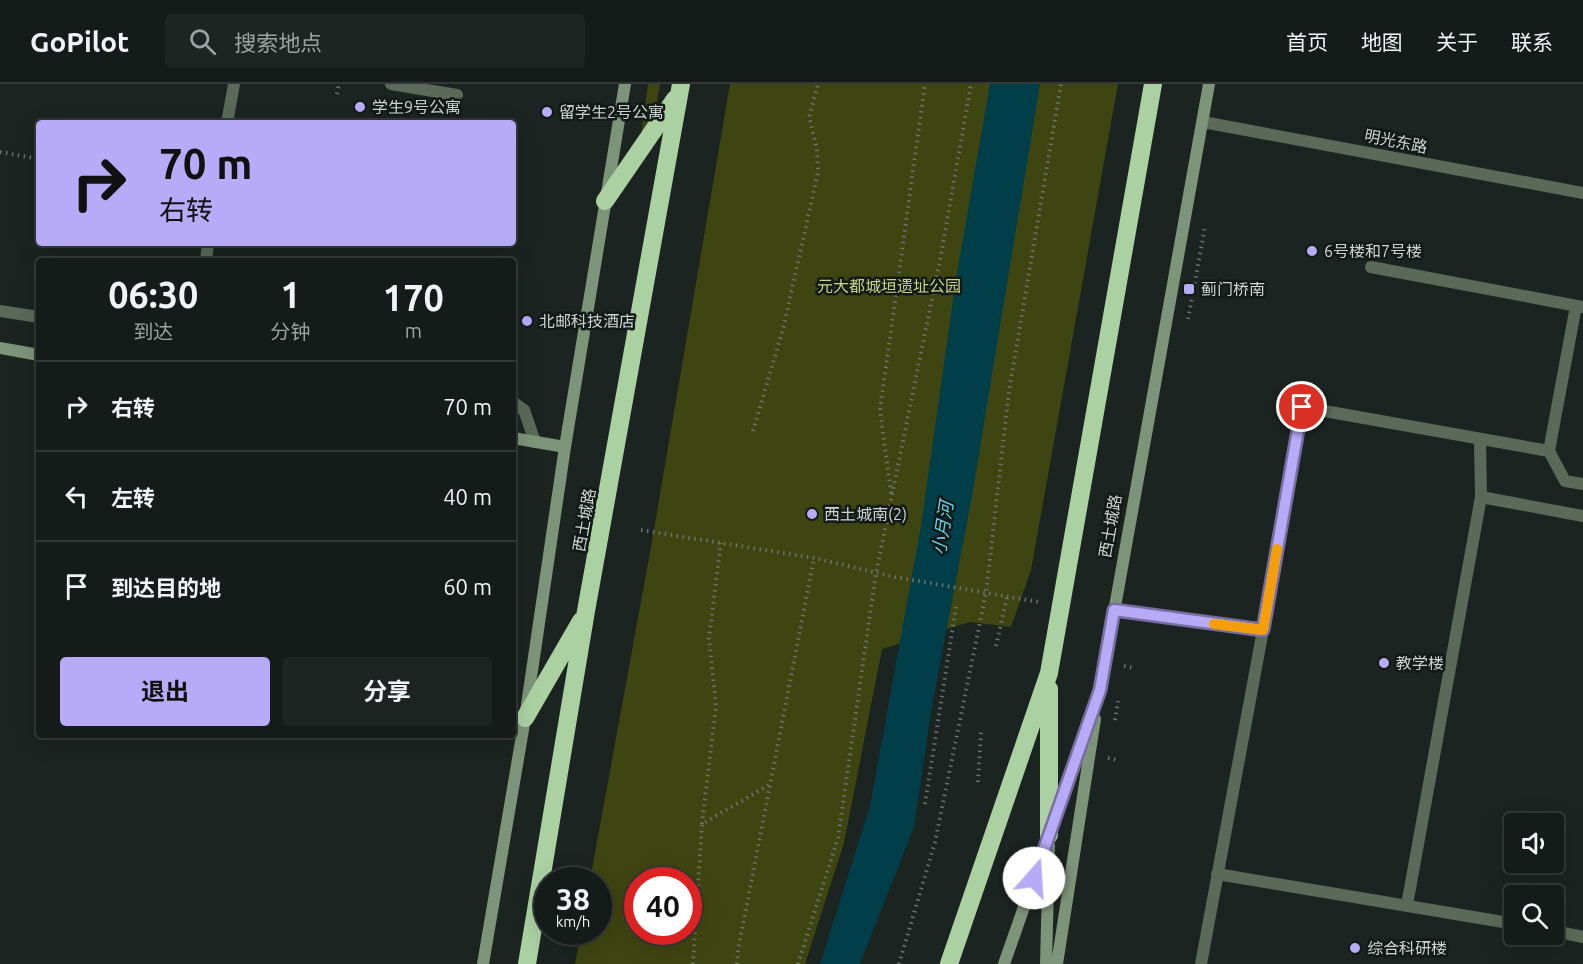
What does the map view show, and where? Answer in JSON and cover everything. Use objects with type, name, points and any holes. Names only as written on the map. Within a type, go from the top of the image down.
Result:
[{"type":"highway","points":[[949,964],[1049,673],[1153,84]]},
{"type":"highway","points":[[605,201],[680,88]]},
{"type":"highway","name":"西土城路","points":[[527,964],[586,611],[680,88]]},
{"type":"highway","points":[[525,718],[586,611]]},
{"type":"highway","points":[[1049,673],[1049,835]]},
{"type":"street","points":[[228,120],[234,84]]},
{"type":"street","points":[[391,84],[457,95]]},
{"type":"street","name":"西土城路","points":[[483,964],[525,718],[565,447],[625,84]]},
{"type":"street","name":"西土城路","points":[[1004,964],[1100,690],[1209,84]]},
{"type":"street","name":"明光东路","points":[[1203,122],[1583,193]]},
{"type":"street","points":[[1371,267],[1580,306],[1549,452],[1565,481],[1583,484]]},
{"type":"street","points":[[0,310],[36,316]]},
{"type":"street","points":[[0,348],[36,354]]},
{"type":"street","points":[[516,404],[524,410],[535,442]]},
{"type":"street","points":[[1201,964],[1302,407],[1549,452]]},
{"type":"street","points":[[516,439],[565,447]]},
{"type":"street","points":[[1407,905],[1480,497],[1480,439]]},
{"type":"street","points":[[1480,497],[1583,516]]},
{"type":"street","points":[[1114,610],[1263,630]]},
{"type":"street","points":[[1057,964],[1100,690]]},
{"type":"street","points":[[1046,964],[1049,835]]},
{"type":"street","points":[[1217,874],[1504,922]]},
{"type":"street","points":[[1564,933],[1583,937]]},
{"type":"path","points":[[338,93],[339,84]]},
{"type":"path","points":[[753,430],[784,325],[818,172],[817,149],[810,117],[818,84]]},
{"type":"path","points":[[892,497],[880,410],[925,84]]},
{"type":"path","points":[[798,964],[838,838],[876,573],[941,255],[971,84]]},
{"type":"path","points":[[899,964],[935,842],[986,593],[1009,391],[1061,84]]},
{"type":"path","points":[[0,152],[36,158]]},
{"type":"path","points":[[642,530],[814,558],[894,577],[1039,602]]},
{"type":"path","points":[[693,964],[702,824],[716,706],[709,638],[722,543]]},
{"type":"path","points":[[737,964],[814,558]]},
{"type":"path","points":[[996,646],[1007,597]]},
{"type":"path","points":[[925,804],[956,607]]},
{"type":"path","points":[[1124,666],[1134,668]]},
{"type":"path","points":[[978,782],[981,732]]},
{"type":"path","points":[[1108,758],[1117,760]]},
{"type":"path","points":[[702,824],[770,785]]},
{"type":"green space","points":[[648,84],[660,84],[654,118],[641,136]]},
{"type":"green space","name":"元大都城垣遗址公园","points":[[730,84],[1118,84],[1031,570],[1011,627],[970,622],[882,649],[844,843],[805,964],[575,964],[579,945],[612,945],[612,867],[592,867],[651,547]]},
{"type":"water","name":"小月河","points":[[990,84],[1040,84],[972,496],[932,706],[914,827],[860,964],[820,964],[870,806],[921,526],[956,279]]},
{"type":"slow traffic","points":[[1214,624],[1263,630],[1277,549]]},
{"type":"place","name":"学生9号公寓","points":[[360,107]]},
{"type":"place","name":"留学生2号公寓","points":[[547,112]]},
{"type":"place","name":"6号楼和7号楼","points":[[1312,251]]},
{"type":"place","name":"蓟门桥南","points":[[1189,289]]},
{"type":"place","name":"北邮科技酒店","points":[[527,321]]},
{"type":"place","name":"西土城南(2)","points":[[812,514]]},
{"type":"place","name":"教学楼","points":[[1384,663]]},
{"type":"place","name":"综合科研楼","points":[[1355,948]]},
{"type":"route","points":[[1034,878],[1100,690],[1114,610],[1263,630],[1302,407]]}]
